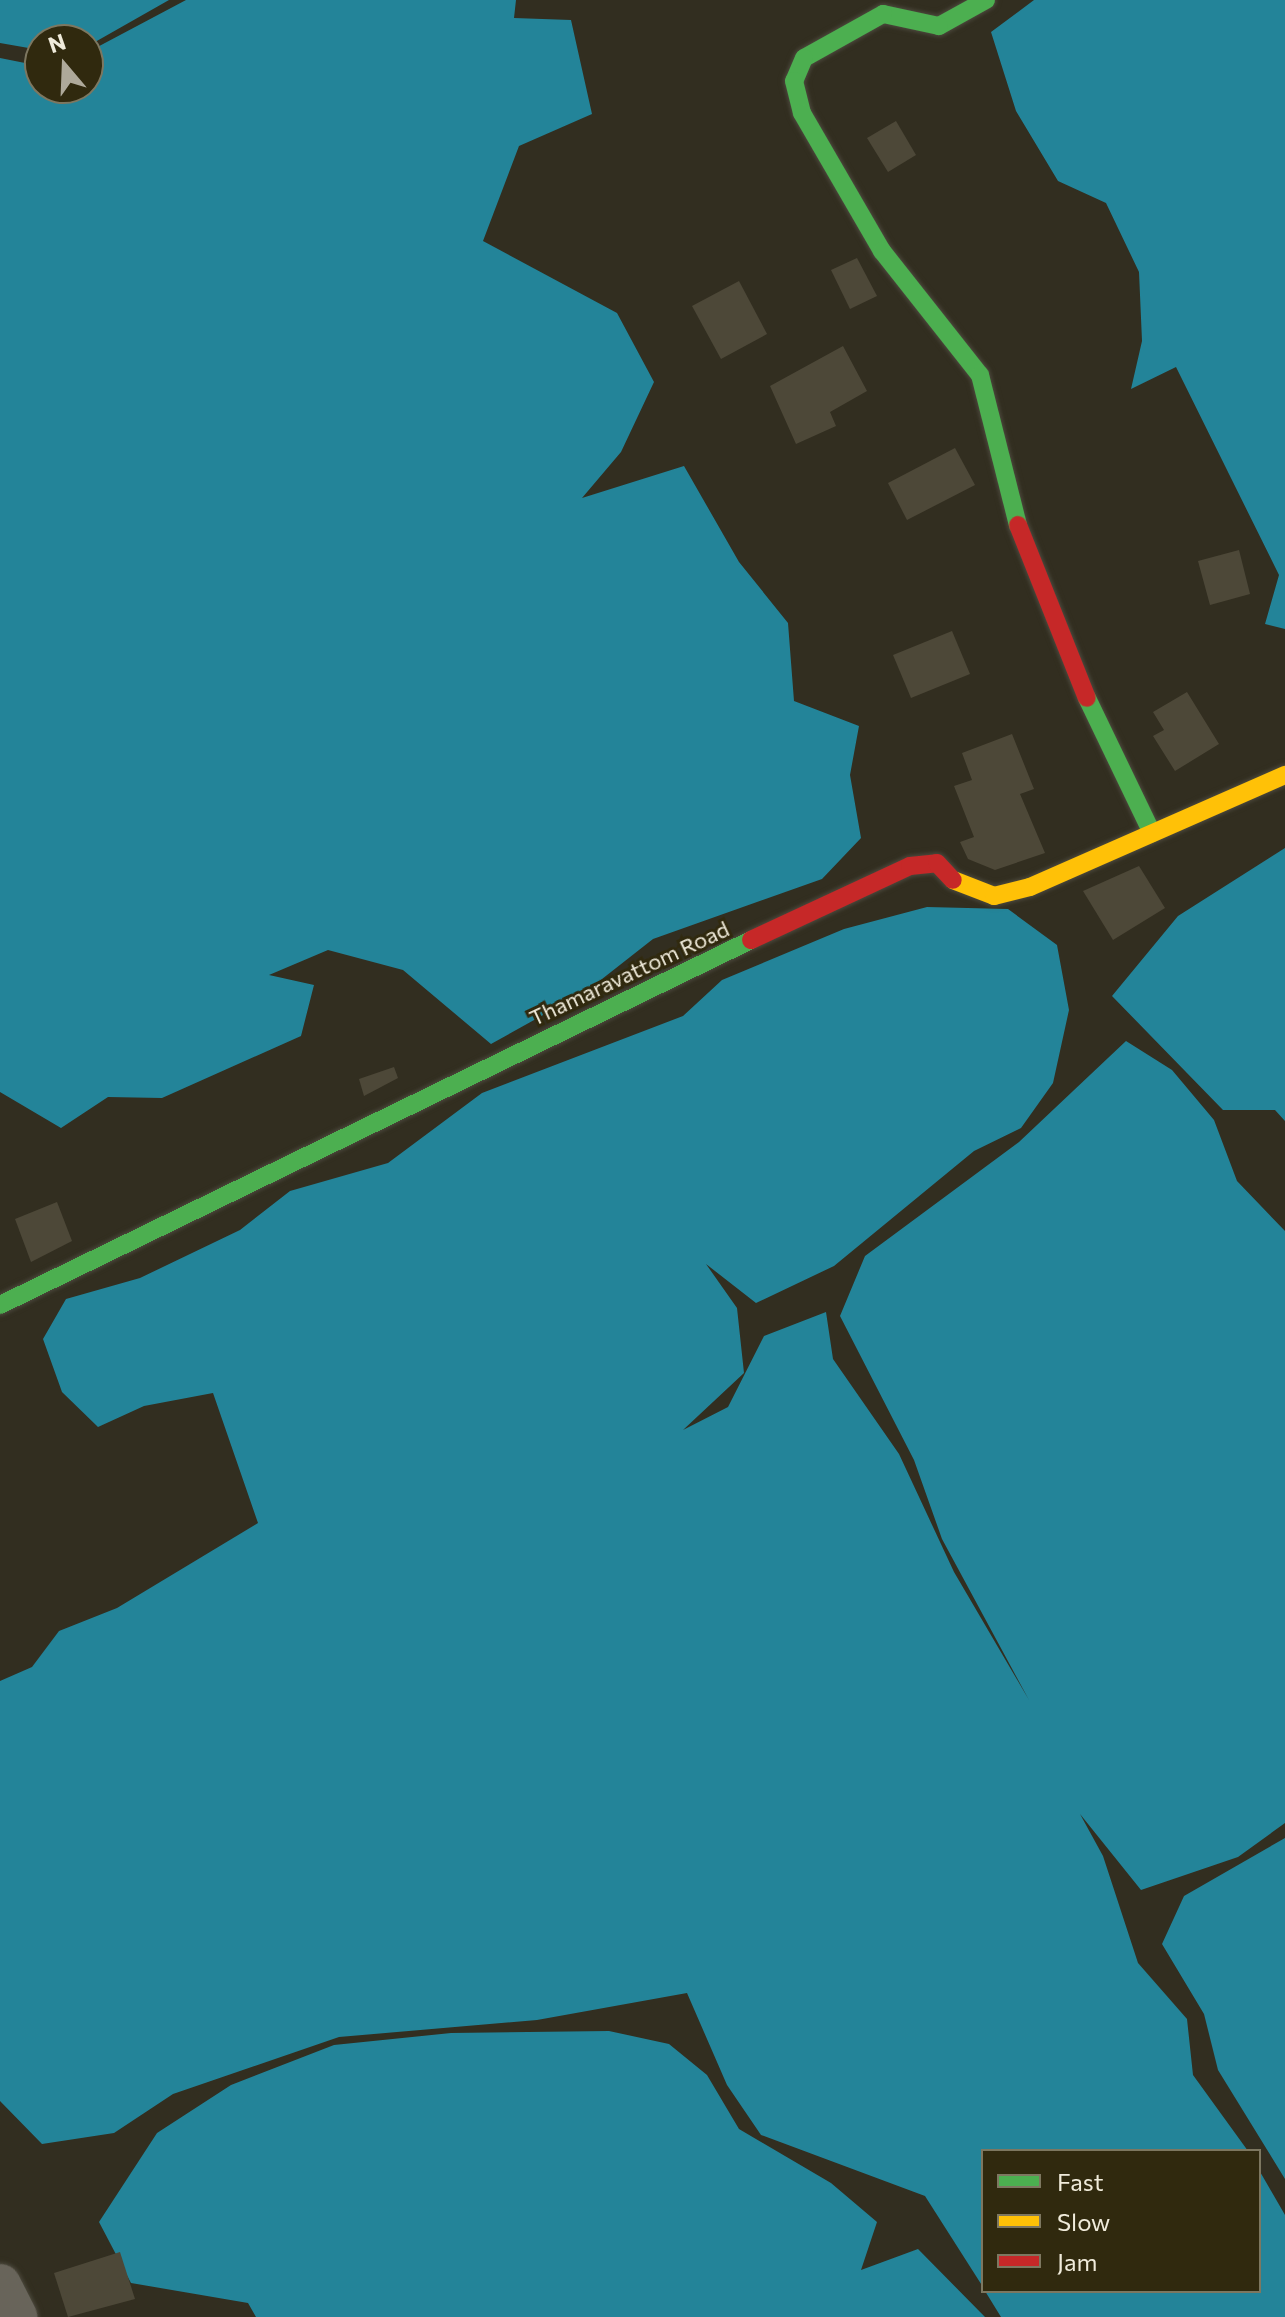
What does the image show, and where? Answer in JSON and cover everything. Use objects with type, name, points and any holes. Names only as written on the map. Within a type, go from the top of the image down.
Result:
[{"type":"street","points":[[986,0],[939,26],[883,14],[804,58],[794,81],[802,113],[882,251],[980,375],[1018,525],[1066,655],[1152,833]]},
{"type":"street","name":"Thamaravattom Road","points":[[0,1305],[423,1094],[910,866],[937,863],[958,885],[994,896],[1152,833],[1285,775]]},
{"type":"street","points":[[0,2285],[16,2317]]},
{"type":"water","points":[[0,0],[169,0],[104,37],[104,24],[24,24],[24,47],[0,43]]},
{"type":"water","points":[[186,0],[516,0],[514,18],[571,20],[592,114],[519,146],[483,241],[617,313],[654,382],[621,452],[582,498],[684,466],[739,562],[788,623],[794,701],[859,726],[850,775],[861,838],[822,879],[653,939],[588,990],[491,1044],[403,970],[328,950],[269,975],[314,985],[301,1036],[162,1098],[108,1097],[61,1128],[0,1092],[0,58],[24,63],[24,104],[104,104],[104,44]]},
{"type":"water","points":[[1034,0],[1285,0],[1285,629],[1265,624],[1279,575],[1176,367],[1131,389],[1142,341],[1139,272],[1106,203],[1058,181],[1016,111],[991,32]]},
{"type":"water","points":[[1285,848],[1285,1121],[1275,1110],[1223,1110],[1112,996],[1178,916]]},
{"type":"water","points":[[927,907],[1008,909],[1057,945],[1069,1010],[1053,1083],[1021,1128],[974,1151],[834,1266],[756,1303],[706,1264],[737,1308],[744,1373],[683,1430],[728,1407],[764,1336],[826,1312],[833,1359],[899,1454],[954,1572],[1029,1700],[942,1539],[914,1460],[840,1316],[865,1256],[1019,1142],[1126,1041],[1172,1070],[1214,1120],[1237,1181],[1285,1231],[1285,1823],[1238,1857],[1141,1890],[1080,1814],[1103,1856],[1138,1963],[1187,2019],[1193,2075],[1247,2149],[981,2149],[981,2284],[925,2196],[761,2135],[727,2085],[687,1993],[537,2020],[339,2037],[173,2094],[114,2133],[42,2144],[0,2101],[0,1681],[32,1667],[59,1631],[117,1608],[258,1523],[213,1393],[144,1406],[98,1427],[62,1392],[43,1339],[66,1299],[140,1278],[240,1230],[290,1191],[388,1163],[482,1093],[683,1016],[722,980],[844,929]]},
{"type":"water","points":[[1285,1838],[1285,2179],[1218,2070],[1204,2014],[1162,1944],[1184,1896]]},
{"type":"water","points":[[609,2031],[669,2044],[707,2075],[739,2129],[831,2183],[877,2222],[861,2270],[918,2249],[985,2317],[256,2317],[248,2303],[131,2283],[99,2222],[157,2133],[231,2085],[334,2045],[451,2033]]},
{"type":"water","points":[[1261,2173],[1285,2215],[1285,2317],[1001,2317],[986,2293],[1261,2293]]},
{"type":"building","points":[[896,121],[916,155],[888,172],[867,138]]},
{"type":"building","points":[[857,258],[877,296],[850,309],[831,270]]},
{"type":"building","points":[[739,281],[767,334],[721,359],[692,306]]},
{"type":"building","points":[[843,346],[867,391],[830,412],[836,426],[796,444],[770,386]]},
{"type":"building","points":[[955,448],[975,485],[907,520],[888,483]]},
{"type":"building","points":[[1239,550],[1250,594],[1210,605],[1198,561]]},
{"type":"building","points":[[952,631],[970,674],[911,698],[893,655]]},
{"type":"building","points":[[1187,692],[1219,744],[1175,771],[1153,736],[1164,730],[1153,712]]},
{"type":"building","points":[[1012,734],[1034,789],[1020,794],[1045,853],[995,870],[968,859],[960,842],[974,837],[954,786],[972,780],[962,753]]},
{"type":"building","points":[[1139,866],[1165,908],[1113,940],[1083,891]]},
{"type":"building","points":[[394,1067],[398,1078],[364,1096],[359,1079]]},
{"type":"building","points":[[57,1202],[72,1241],[31,1262],[15,1219]]},
{"type":"building","points":[[120,2252],[135,2299],[68,2317],[54,2273]]},
{"type":"traffic: fast","points":[[986,0],[939,26],[883,14],[804,58],[794,81],[802,113],[882,251],[980,375],[1018,525]]},
{"type":"traffic: fast","points":[[1087,698],[1152,833]]},
{"type":"traffic: fast","points":[[0,1305],[751,940]]},
{"type":"traffic: slow","points":[[953,880],[994,896],[1030,887],[1285,775]]},
{"type":"traffic: jam","points":[[1018,525],[1087,698]]},
{"type":"traffic: jam","points":[[751,940],[910,866],[937,863],[953,880]]}]
